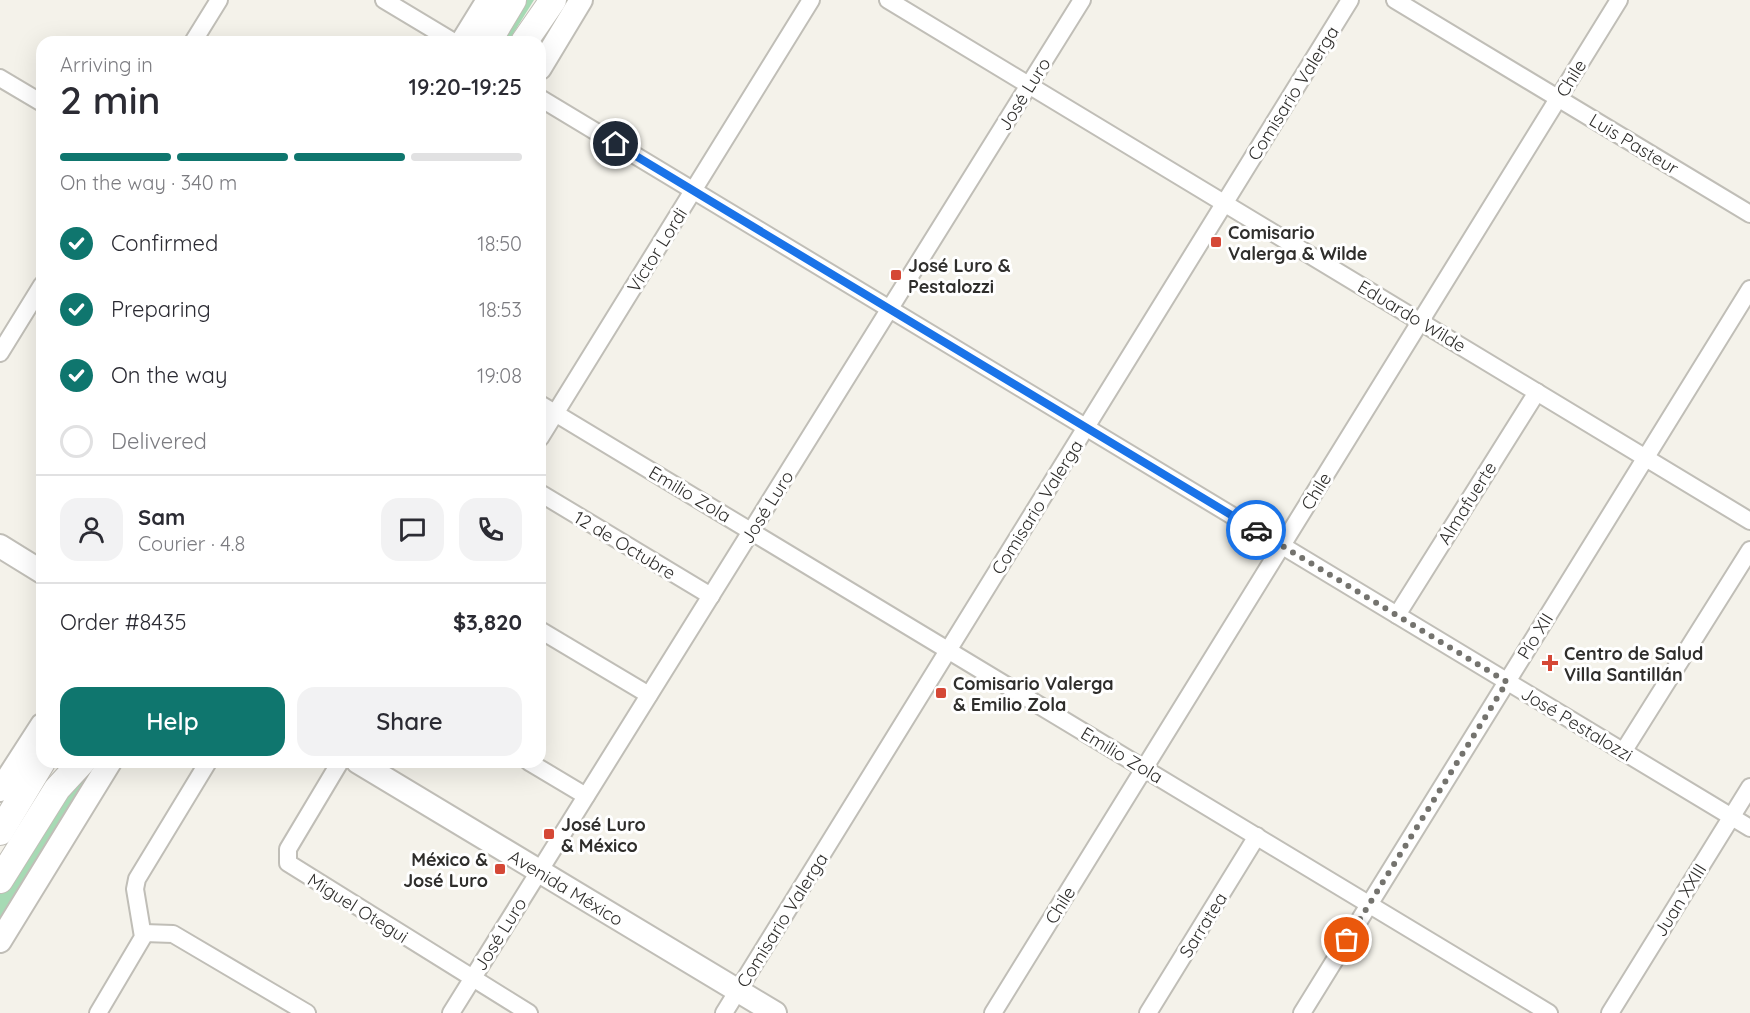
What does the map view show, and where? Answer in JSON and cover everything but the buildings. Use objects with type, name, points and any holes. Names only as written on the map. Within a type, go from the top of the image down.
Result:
[{"type":"main road","points":[[466,36],[488,0]]},
{"type":"main road","points":[[492,36],[513,0]]},
{"type":"main road","points":[[520,36],[542,0]]},
{"type":"main road","points":[[528,36],[553,0]]},
{"type":"main road","points":[[546,58],[581,0]]},
{"type":"main road","points":[[0,546],[36,568]]},
{"type":"main road","points":[[0,790],[36,734]]},
{"type":"main road","points":[[0,832],[38,768]]},
{"type":"main road","points":[[0,880],[57,789],[76,768]]},
{"type":"main road","points":[[0,941],[106,768]]},
{"type":"main road","name":"Avenida México","points":[[368,768],[775,1013]]},
{"type":"street","points":[[197,36],[219,0]]},
{"type":"street","points":[[384,0],[444,36]]},
{"type":"street","name":"Víctor Lordi","points":[[546,429],[811,0]]},
{"type":"street","name":"Eduardo Wilde","points":[[888,0],[1750,521]]},
{"type":"street","name":"José Luro","points":[[451,1013],[1082,0]]},
{"type":"street","name":"Comisario Valerga","points":[[724,1013],[1350,0]]},
{"type":"street","name":"Luis Pasteur","points":[[1395,0],[1750,214]]},
{"type":"street","name":"Chile","points":[[993,1013],[1619,0]]},
{"type":"street","points":[[0,78],[36,99]]},
{"type":"street","name":"José Pestalozzi","points":[[546,102],[1750,828]]},
{"type":"street","name":"Pío XII","points":[[1302,1013],[1750,289]]},
{"type":"street","points":[[0,353],[36,295]]},
{"type":"street","name":"Almafuerte","points":[[1397,615],[1537,392]]},
{"type":"street","name":"Emilio Zola","points":[[546,407],[1550,1013]]},
{"type":"street","name":"12 de Octubre","points":[[546,497],[711,596]]},
{"type":"street","points":[[1623,752],[1750,550]]},
{"type":"street","points":[[546,634],[649,695]]},
{"type":"street","points":[[99,1013],[140,945],[144,933],[136,882],[204,768]]},
{"type":"street","name":"Miguel Otegui","points":[[336,768],[288,849],[288,863],[529,1013]]},
{"type":"street","points":[[539,768],[586,796]]},
{"type":"street","name":"Juan XXIII","points":[[1610,1013],[1750,787]]},
{"type":"street","name":"Sarratea","points":[[1148,1013],[1257,836]]},
{"type":"street","points":[[144,933],[173,934],[307,1013]]},
{"type":"green space","points":[[522,0],[534,0],[512,36],[500,36]]},
{"type":"green space","points":[[87,768],[98,768],[0,928],[0,893],[57,800]]},
{"type":"way so far","points":[[1256,530],[1507,682],[1347,940]]},
{"type":"place","name":"Comisario Valerga & Wilde","points":[[1216,242]]},
{"type":"place","name":"José Luro & Pestalozzi","points":[[896,275]]},
{"type":"place","name":"Centro de Salud Villa Santillán","points":[[1550,663]]},
{"type":"place","name":"Comisario Valerga & Emilio Zola","points":[[941,693]]},
{"type":"place","name":"José Luro & México","points":[[549,834]]},
{"type":"place","name":"México & José Luro","points":[[500,869]]},
{"type":"route","points":[[616,144],[1256,530]]}]
